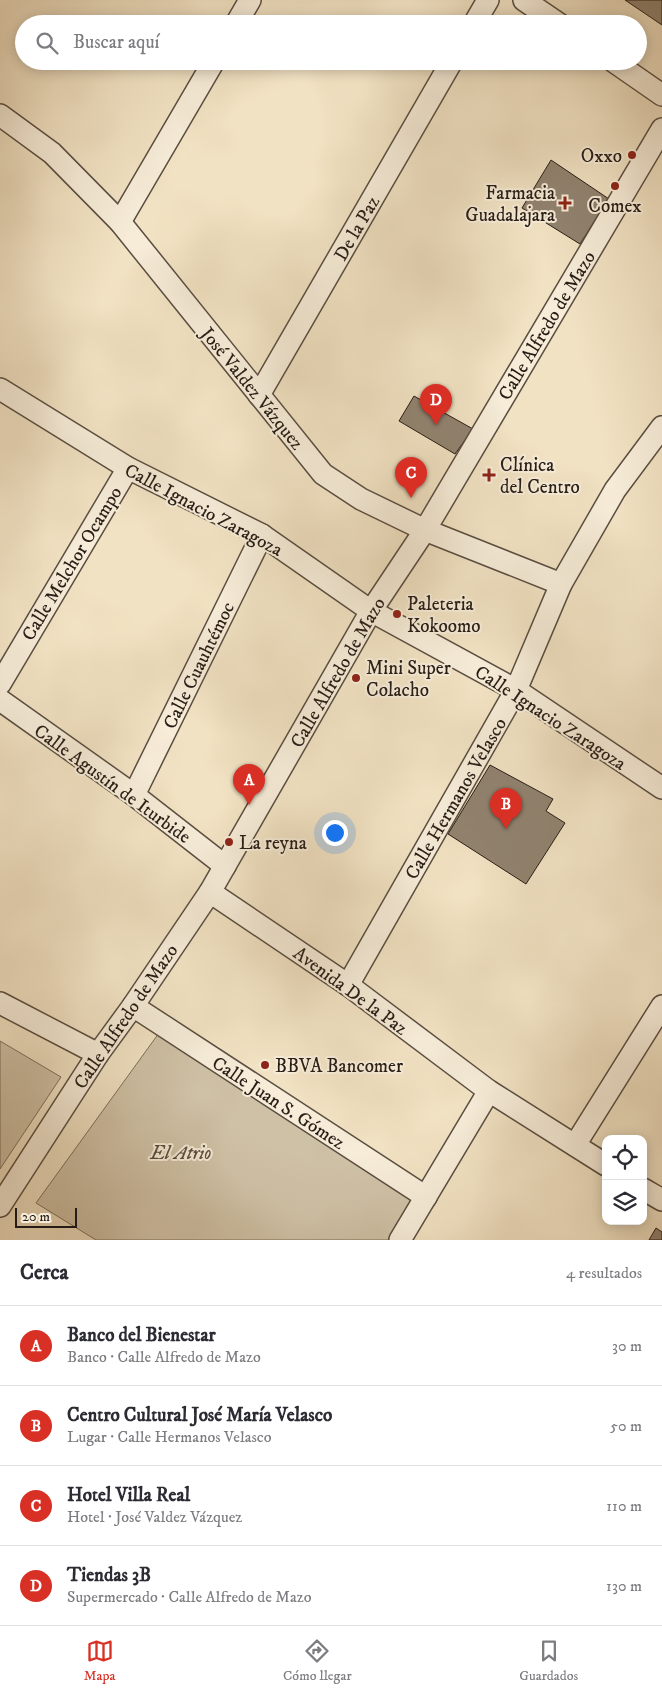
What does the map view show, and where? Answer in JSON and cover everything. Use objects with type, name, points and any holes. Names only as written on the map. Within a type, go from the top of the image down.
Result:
[{"type":"street","points":[[241,15],[250,0]]},
{"type":"street","points":[[479,15],[488,0]]},
{"type":"street","points":[[527,1],[546,15]]},
{"type":"street","points":[[120,222],[209,70]]},
{"type":"street","name":"De la Paz","points":[[259,395],[447,70]]},
{"type":"street","points":[[626,70],[662,95]]},
{"type":"street","name":"José Valdez Vázquez","points":[[0,115],[52,153],[120,222],[324,474],[361,499],[425,530],[561,584]]},
{"type":"street","name":"Calle Alfredo de Mazo","points":[[0,1206],[98,1054],[210,892],[371,611],[425,530],[662,129]]},
{"type":"street","name":"Calle Ignacio Zaragoza","points":[[3,398],[128,468],[262,535],[371,611],[516,690],[662,788]]},
{"type":"street","name":"Calle Hermanos Velasco","points":[[348,985],[516,690],[561,584],[615,490],[662,427]]},
{"type":"street","name":"Calle Melchor Ocampo","points":[[0,684],[128,468]]},
{"type":"street","name":"Calle Cuauhtémoc","points":[[134,795],[262,535]]},
{"type":"street","name":"Calle Agustín de Iturbide","points":[[0,700],[134,795],[224,866]]},
{"type":"street","name":"Avenida De la Paz","points":[[210,892],[348,985],[489,1091],[602,1162]]},
{"type":"street","points":[[0,1003],[98,1054]]},
{"type":"street","name":"Calle Juan S. Gómez","points":[[133,1006],[426,1197]]},
{"type":"street","points":[[575,1145],[662,1006]]},
{"type":"street","points":[[400,1240],[489,1091]]},
{"type":"street","points":[[647,1191],[662,1200]]},
{"type":"green space","name":"El Atrio","points":[[159,1033],[419,1205],[398,1240],[96,1240],[36,1203]]},
{"type":"green space","points":[[0,1041],[61,1077],[0,1169]]},
{"type":"building","points":[[625,0],[662,0],[662,25]]},
{"type":"building","name":"Farmacia Guadalajara","points":[[551,160],[609,199],[580,244],[522,208]]},
{"type":"building","points":[[414,396],[473,429],[455,454],[399,421]]},
{"type":"building","points":[[490,765],[553,799],[546,811],[565,823],[526,884],[448,834]]},
{"type":"building","points":[[656,1228],[662,1232],[662,1240],[649,1240]]},
{"type":"place","name":"Oxxo","points":[[632,155]]},
{"type":"place","name":"Comex","points":[[615,186]]},
{"type":"place","name":"Farmacia Guadalajara","points":[[565,203]]},
{"type":"place","name":"Tiendas 3B","points":[[436,425]]},
{"type":"place","name":"Clínica del Centro","points":[[489,475]]},
{"type":"place","name":"Hotel Villa Real","points":[[411,498]]},
{"type":"place","name":"Paleteria Kokoomo","points":[[397,614]]},
{"type":"place","name":"Mini Super Colacho","points":[[356,678]]},
{"type":"place","name":"Banco del Bienestar","points":[[249,805]]},
{"type":"place","name":"Centro Cultural José María Velasco","points":[[506,829]]},
{"type":"place","name":"La reyna","points":[[229,842]]},
{"type":"place","name":"BBVA Bancomer","points":[[265,1065]]}]
